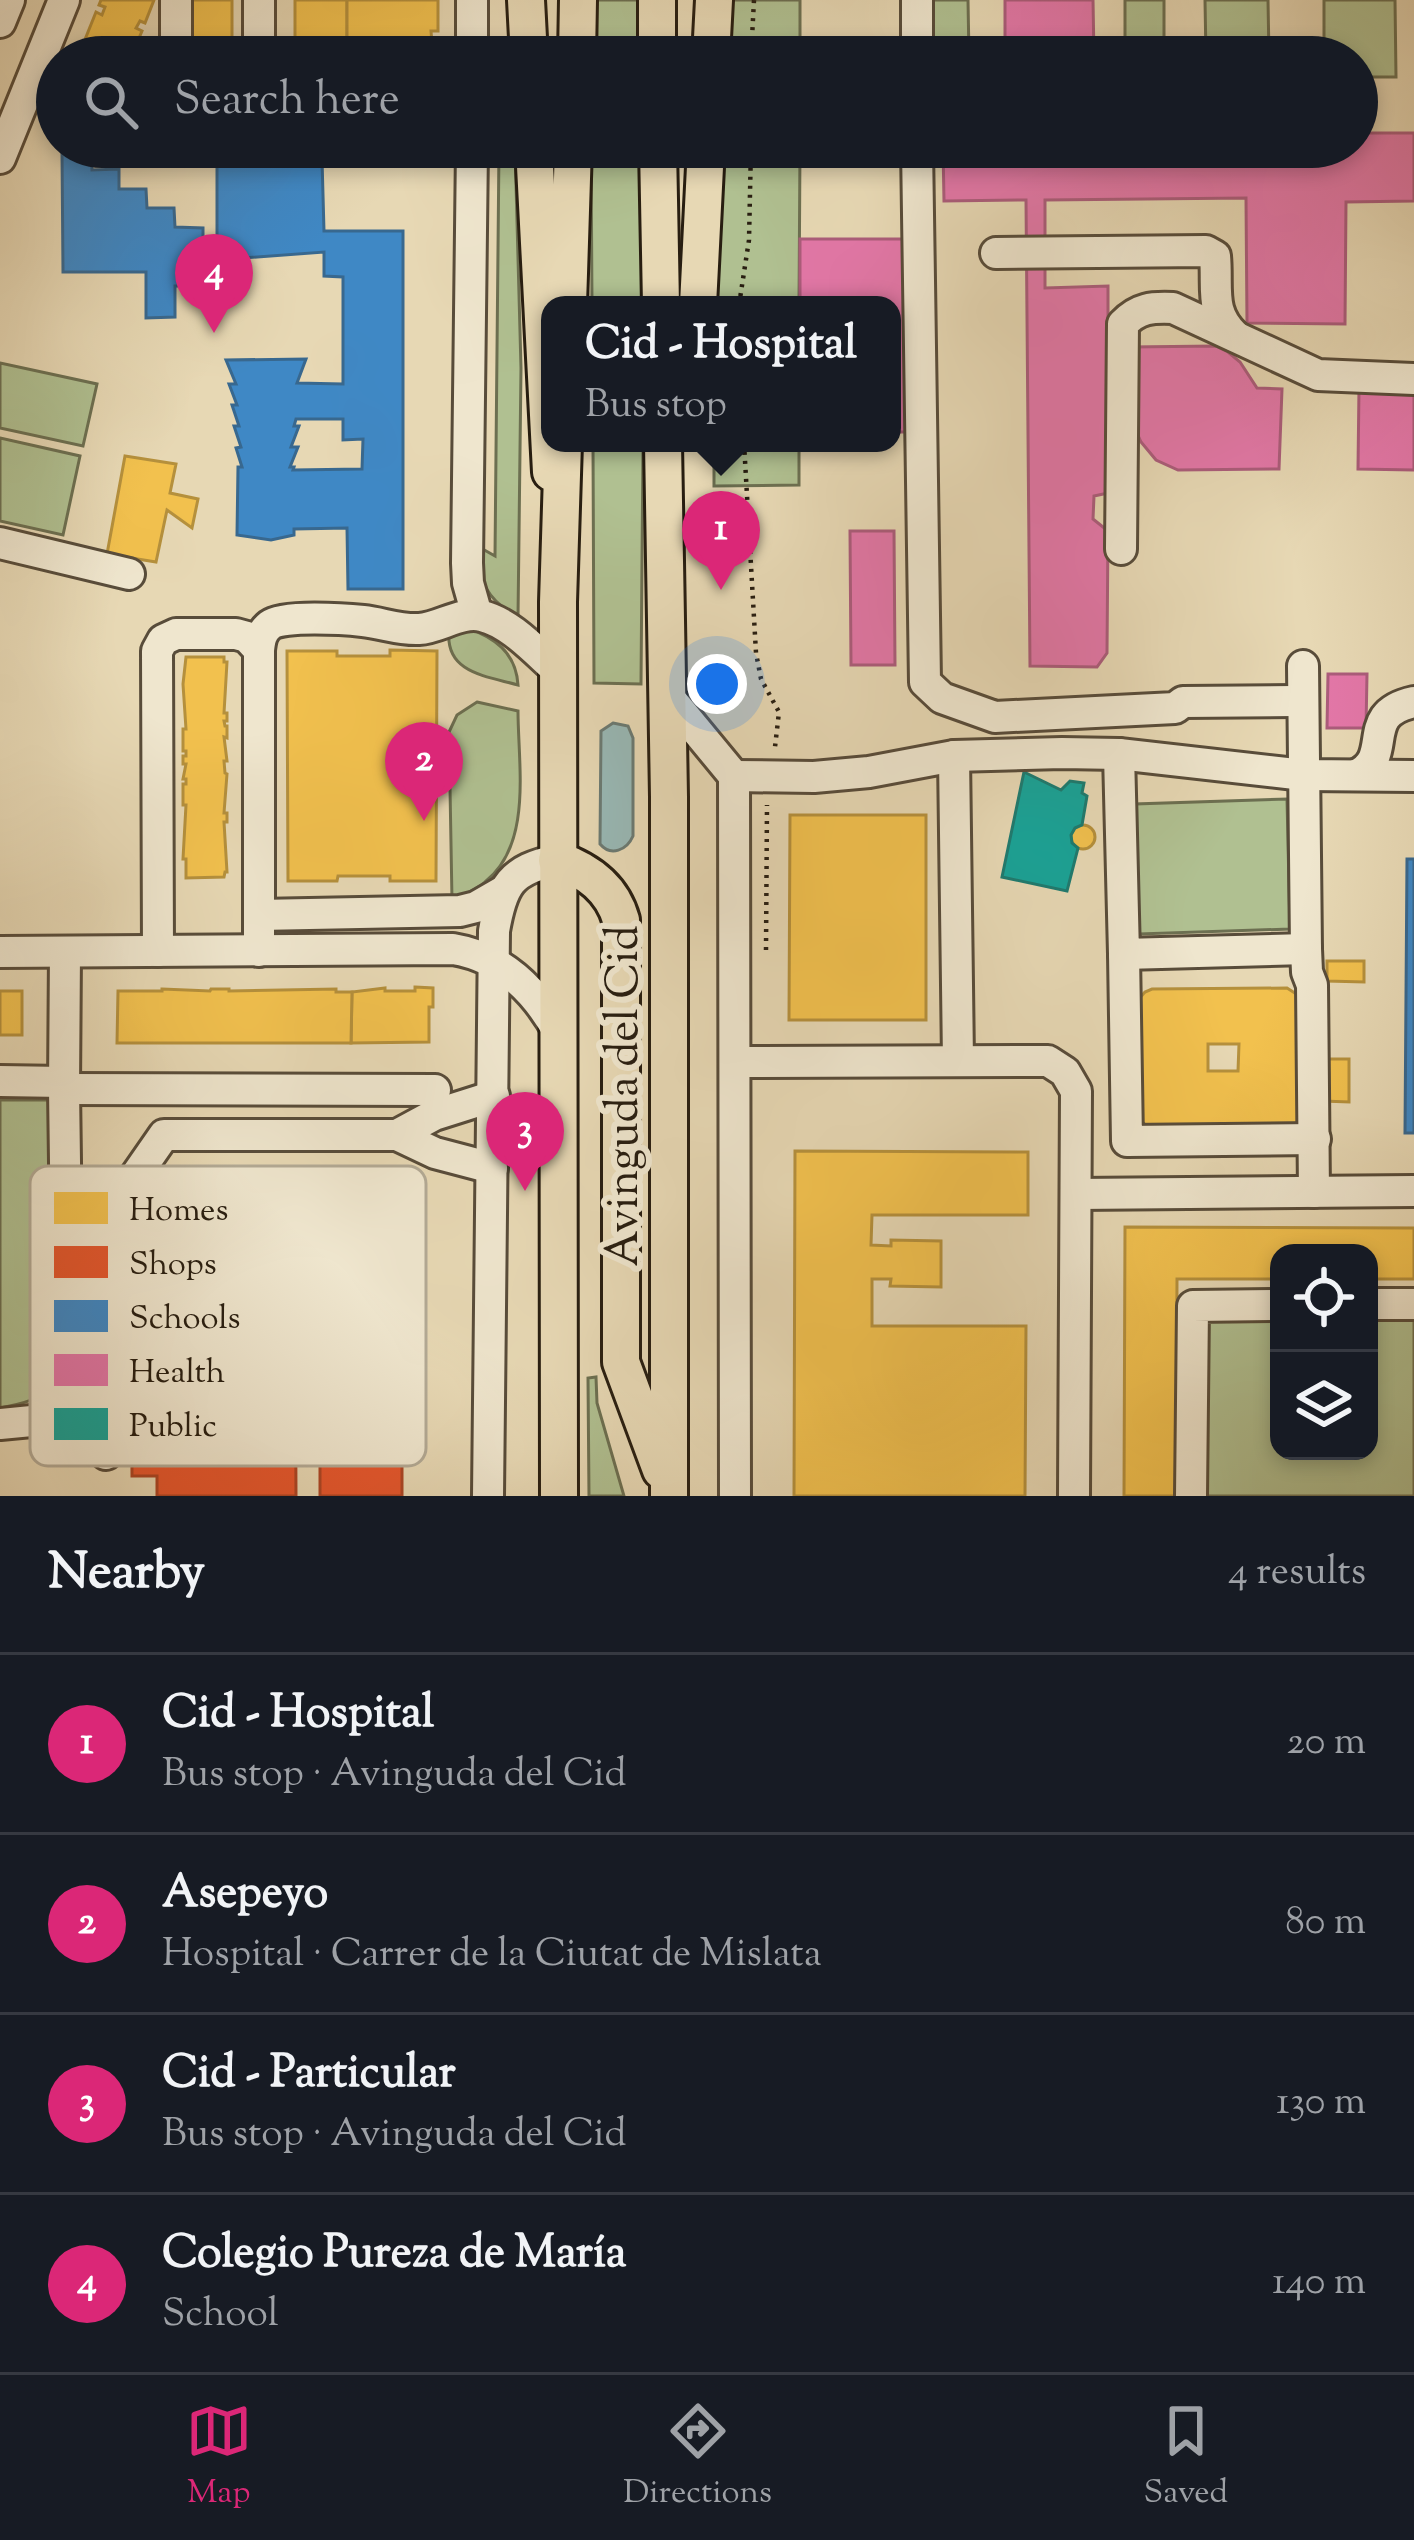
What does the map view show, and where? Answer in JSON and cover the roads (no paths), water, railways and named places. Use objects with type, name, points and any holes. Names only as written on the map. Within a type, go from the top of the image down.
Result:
[{"type":"main road","points":[[526,0],[528,36]]},
{"type":"main road","points":[[577,36],[578,0]]},
{"type":"main road","points":[[657,0],[657,36]]},
{"type":"main road","points":[[712,36],[714,0]]},
{"type":"main road","name":"Avinguda del Cid","points":[[535,168],[542,296]]},
{"type":"main road","points":[[568,296],[573,168]]},
{"type":"main road","points":[[658,168],[661,296]]},
{"type":"main road","points":[[698,296],[705,168]]},
{"type":"main road","name":"Avinguda del Cid","points":[[550,452],[558,602]]},
{"type":"main road","name":"Avinguda del Cid","points":[[560,1496],[557,860],[563,452]]},
{"type":"main road","name":"Avinguda del Cid","points":[[663,452],[670,1494]]},
{"type":"main road","name":"Avinguda del Cid","points":[[668,696],[688,452]]},
{"type":"main road","points":[[557,860],[578,867],[600,884],[621,920],[621,1362],[670,1494]]},
{"type":"street","points":[[0,22],[9,0]]},
{"type":"street","points":[[48,36],[64,0]]},
{"type":"street","points":[[176,0],[176,36]]},
{"type":"street","points":[[259,0],[259,36]]},
{"type":"street","points":[[472,0],[472,36]]},
{"type":"street","points":[[916,36],[917,0]]},
{"type":"street","points":[[4,138],[36,64]]},
{"type":"street","points":[[472,168],[467,563],[477,614]]},
{"type":"street","points":[[918,168],[926,234],[925,682],[942,698],[995,717],[1175,708],[1183,715],[1294,708]]},
{"type":"street","points":[[996,253],[1206,251],[1215,256],[1216,308],[1222,324],[1240,340]]},
{"type":"street","points":[[1188,313],[1201,312],[1216,293]]},
{"type":"street","points":[[1121,549],[1124,324],[1133,313],[1151,307],[1188,313],[1318,375],[1414,379]]},
{"type":"street","points":[[0,543],[129,574]]},
{"type":"street","points":[[259,951],[259,650],[263,632],[278,621],[362,621],[426,629],[477,614],[518,636],[558,671]]},
{"type":"street","points":[[158,951],[157,651],[163,640],[176,634],[236,634],[247,637],[259,650]]},
{"type":"street","points":[[1304,666],[1314,1192]]},
{"type":"street","points":[[668,696],[734,776],[735,1496]]},
{"type":"street","points":[[1356,775],[1374,761],[1379,728],[1386,716],[1414,702]]},
{"type":"street","points":[[734,776],[814,777],[954,756],[1119,754],[1304,775],[1414,776]]},
{"type":"street","points":[[1119,754],[1127,1141],[1315,1139]]},
{"type":"street","points":[[954,756],[958,1060]]},
{"type":"street","points":[[260,915],[460,911],[502,892],[522,870],[557,860]]},
{"type":"street","points":[[488,1496],[494,931],[502,892]]},
{"type":"street","points":[[0,952],[439,947],[494,961],[548,1010],[560,1035]]},
{"type":"street","points":[[1124,954],[1306,949]]},
{"type":"street","points":[[65,952],[65,1166]]},
{"type":"street","points":[[735,1062],[1048,1061],[1065,1072],[1076,1091],[1074,1496]]},
{"type":"street","points":[[0,1081],[435,1090]]},
{"type":"street","points":[[397,1135],[434,1115],[494,1096]]},
{"type":"street","points":[[143,1166],[164,1136],[397,1135],[435,1153],[492,1168]]},
{"type":"street","points":[[1077,1194],[1414,1191]]},
{"type":"street","points":[[1378,1304],[1414,1304]]},
{"type":"street","points":[[1191,1496],[1193,1306],[1270,1305]]},
{"type":"street","points":[[0,1424],[30,1421]]},
{"type":"water","points":[[613,723],[628,726],[633,738],[633,836],[614,851],[600,844],[601,731]]},
{"type":"place","name":"Colegio Pureza de María","points":[[214,333]]},
{"type":"place","name":"Cid - Hospital","points":[[721,590]]},
{"type":"place","name":"Asepeyo","points":[[424,821]]},
{"type":"place","name":"Cid - Particular","points":[[525,1191]]}]
